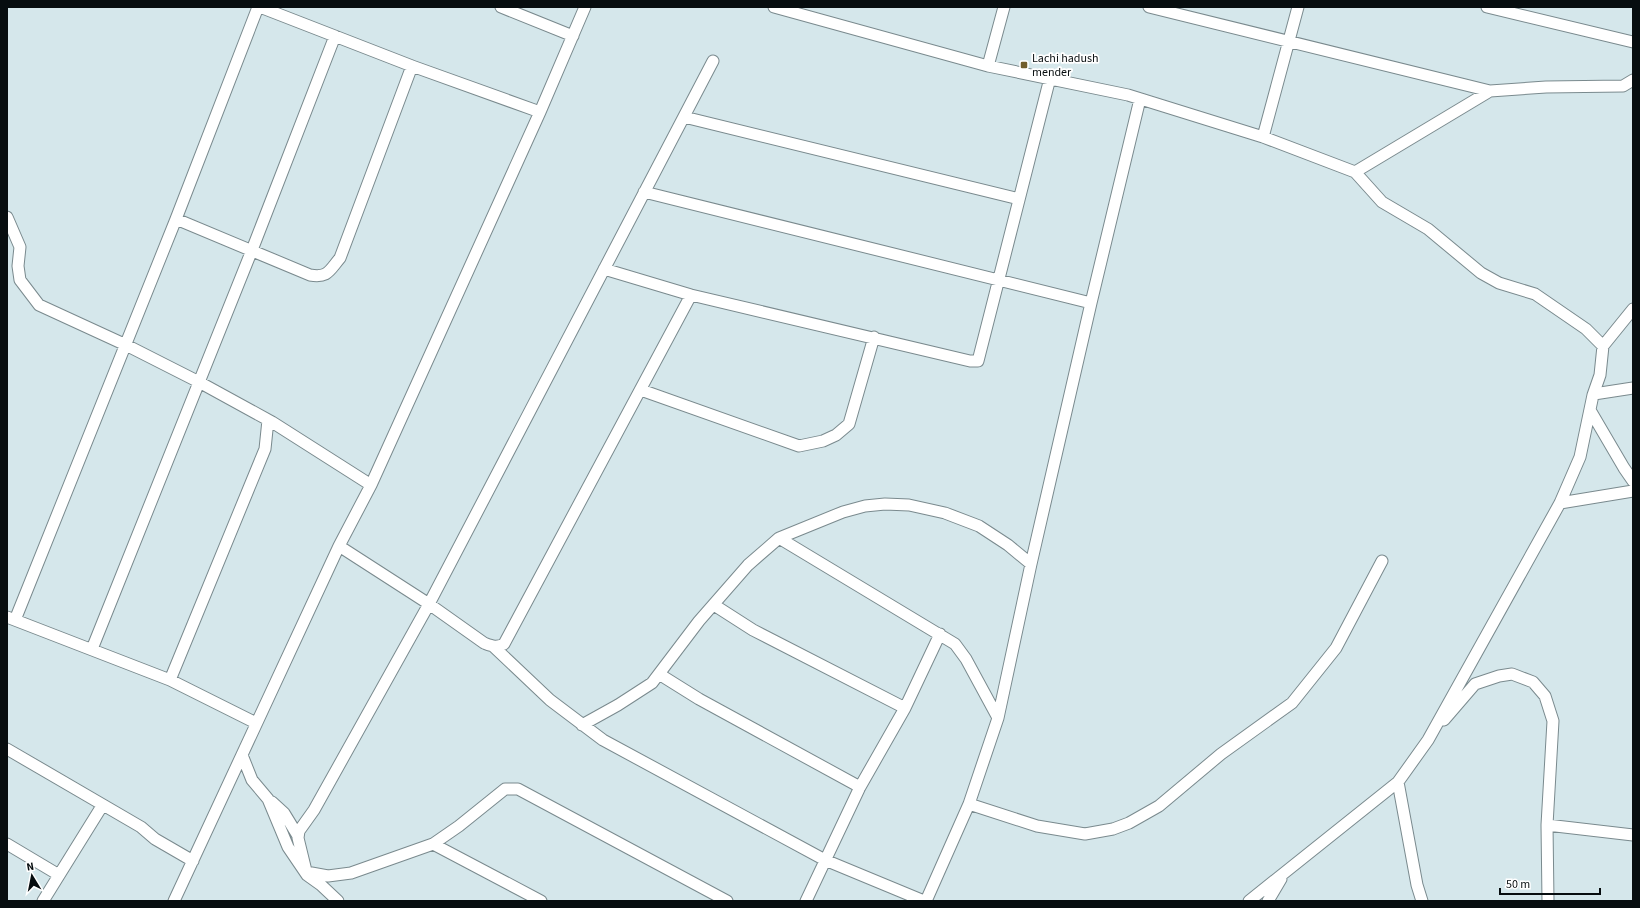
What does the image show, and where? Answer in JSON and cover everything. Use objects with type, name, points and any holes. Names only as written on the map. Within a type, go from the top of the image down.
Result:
[{"type":"street","points":[[256,723],[170,680],[11,619],[126,345],[259,7],[412,66],[540,112]]},
{"type":"street","points":[[501,7],[573,36]]},
{"type":"street","points":[[174,901],[339,546],[371,485],[540,112],[585,7]]},
{"type":"street","points":[[774,7],[988,66],[1128,95],[1263,137],[1355,172],[1382,202],[1428,229],[1481,273],[1499,283],[1535,294],[1586,329],[1603,346]]},
{"type":"street","points":[[988,66],[1004,7]]},
{"type":"street","points":[[1149,7],[1490,91],[1546,87],[1623,86],[1633,80]]},
{"type":"street","points":[[1263,137],[1298,7]]},
{"type":"street","points":[[1487,7],[1633,42]]},
{"type":"street","points":[[92,649],[252,250],[335,36]]},
{"type":"street","points":[[298,836],[299,830],[314,810],[429,604],[713,61]]},
{"type":"street","points":[[176,219],[310,275],[320,277],[326,275],[340,258],[412,66]]},
{"type":"street","points":[[604,269],[691,295],[874,337],[970,361],[978,361],[1050,78]]},
{"type":"street","points":[[1355,172],[1490,91]]},
{"type":"street","points":[[339,546],[429,604],[484,643],[494,647],[550,700],[603,740],[825,860],[925,901],[969,804],[998,718],[1031,564],[1140,99]]},
{"type":"street","points":[[684,117],[1019,199]]},
{"type":"street","points":[[644,192],[1000,279],[1091,303]]},
{"type":"street","points":[[7,217],[20,247],[18,266],[20,280],[39,305],[126,345],[199,382],[268,420],[371,485]]},
{"type":"street","points":[[494,647],[504,644],[691,295]]},
{"type":"street","points":[[1428,740],[1560,503],[1580,456],[1590,410],[1600,375],[1603,346],[1633,309]]},
{"type":"street","points":[[641,390],[798,446],[823,441],[836,434],[849,424],[874,337]]},
{"type":"street","points":[[1594,394],[1633,388]]},
{"type":"street","points":[[1590,410],[1624,468],[1633,480]]},
{"type":"street","points":[[170,680],[265,449],[268,420]]},
{"type":"street","points":[[1560,503],[1633,491]]},
{"type":"street","points":[[582,725],[618,705],[652,683],[748,565],[779,538],[843,512],[865,506],[885,504],[909,505],[945,513],[979,526],[1008,545],[1031,564]]},
{"type":"street","points":[[779,538],[955,644],[966,659],[998,718]]},
{"type":"street","points":[[969,804],[1037,826],[1085,834],[1113,829],[1129,823],[1159,806],[1221,754],[1292,703],[1336,648],[1382,561]]},
{"type":"street","points":[[714,605],[753,630],[905,708]]},
{"type":"street","points":[[806,901],[860,787],[905,708],[940,634]]},
{"type":"street","points":[[659,674],[699,699],[860,787]]},
{"type":"street","points":[[1249,901],[1398,782],[1428,740],[1475,684],[1499,676],[1512,674],[1533,682],[1545,696],[1553,721],[1547,825],[1548,901]]},
{"type":"street","points":[[7,749],[102,806],[136,824],[156,839],[193,861]]},
{"type":"street","points":[[242,755],[252,780],[268,799],[284,813],[298,836],[306,874]]},
{"type":"street","points":[[1398,782],[1417,885],[1422,901]]},
{"type":"street","points":[[306,874],[328,876],[351,873],[433,844],[459,826],[505,789],[512,788],[518,789],[726,901]]},
{"type":"street","points":[[268,799],[288,847],[306,874],[332,898]]},
{"type":"street","points":[[43,901],[102,806]]},
{"type":"street","points":[[1547,825],[1633,835]]},
{"type":"street","points":[[7,844],[59,875]]},
{"type":"street","points":[[433,844],[541,901]]},
{"type":"street","points":[[1268,901],[1283,874]]},
{"type":"place","name":"Lachi hadush mender","points":[[1024,65]]}]
